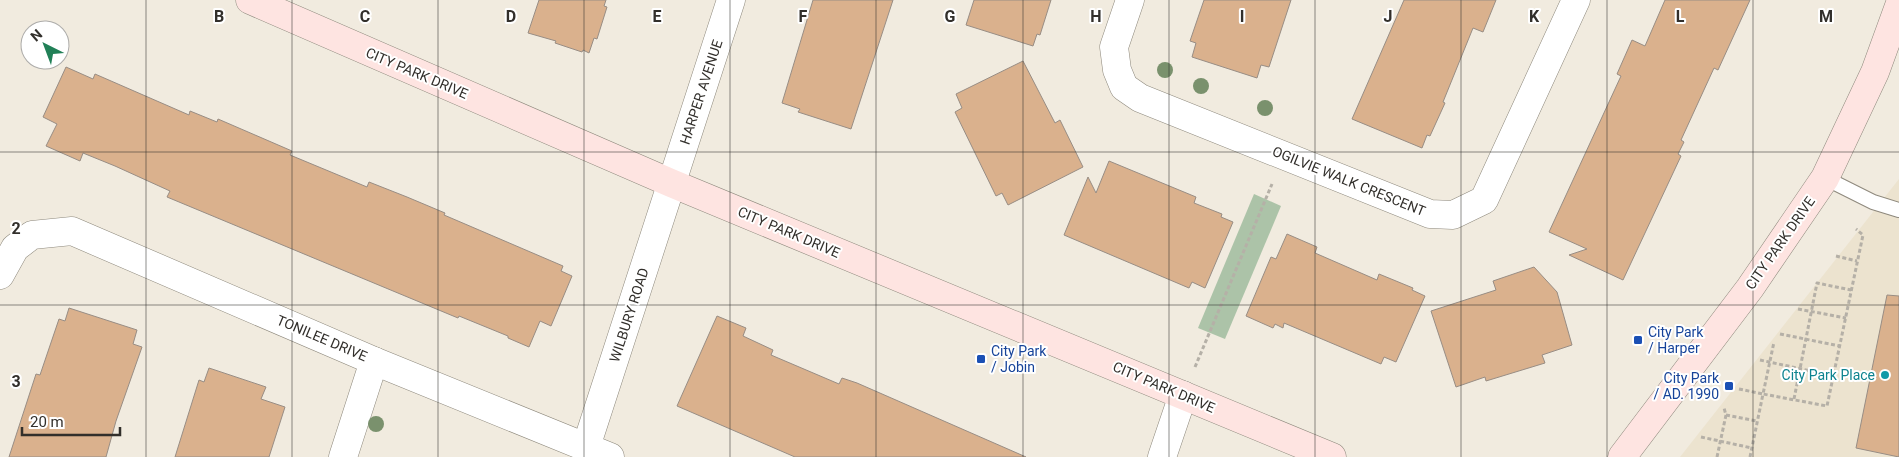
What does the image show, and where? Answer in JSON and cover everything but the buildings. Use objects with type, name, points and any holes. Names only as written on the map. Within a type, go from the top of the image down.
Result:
[{"type":"street","name":"CITY PARK DRIVE","points":[[250,0],[672,183],[1332,457]]},
{"type":"street","name":"HARPER AVENUE","points":[[672,183],[731,0]]},
{"type":"street","name":"OGILVIE WALK CRESCENT","points":[[1130,0],[1114,47],[1117,70],[1124,87],[1140,98],[1430,214],[1453,215],[1484,200],[1576,0]]},
{"type":"street","name":"CITY PARK DRIVE","points":[[1622,457],[1750,288],[1825,178],[1875,72],[1899,6]]},
{"type":"street","name":"WILBURY ROAD","points":[[598,452],[672,183]]},
{"type":"street","name":"TONILEE DRIVE","points":[[0,276],[15,248],[32,235],[72,231],[374,361],[598,452]]},
{"type":"street","points":[[343,457],[374,361]]},
{"type":"street","points":[[1162,457],[1182,395]]},
{"type":"lane","points":[[1825,178],[1873,202],[1899,210]]},
{"type":"path","points":[[1182,395],[1284,155]]},
{"type":"path","points":[[1739,388],[1827,406],[1863,235],[1856,229]]},
{"type":"path","points":[[1836,256],[1857,261]]},
{"type":"path","points":[[1794,400],[1817,284],[1851,290]]},
{"type":"path","points":[[1798,308],[1846,318]]},
{"type":"path","points":[[1780,334],[1840,346]]},
{"type":"path","points":[[1750,457],[1774,342]]},
{"type":"path","points":[[1760,360],[1834,376]]},
{"type":"path","points":[[1717,457],[1726,415],[1724,408]]},
{"type":"path","points":[[1726,415],[1757,420]]},
{"type":"path","points":[[1701,438],[1752,448]]},
{"type":"shaded area","points":[[1899,179],[1899,457],[1680,457]]},
{"type":"green space","points":[[1254,194],[1281,206],[1225,339],[1198,328]]},
{"type":"place","name":"City Park / Harper","points":[[1638,340]]},
{"type":"place","name":"City Park / Jobin","points":[[981,359]]},
{"type":"place","name":"City Park Place","points":[[1885,375]]},
{"type":"place","name":"City Park / AD. 1990","points":[[1729,386]]}]
